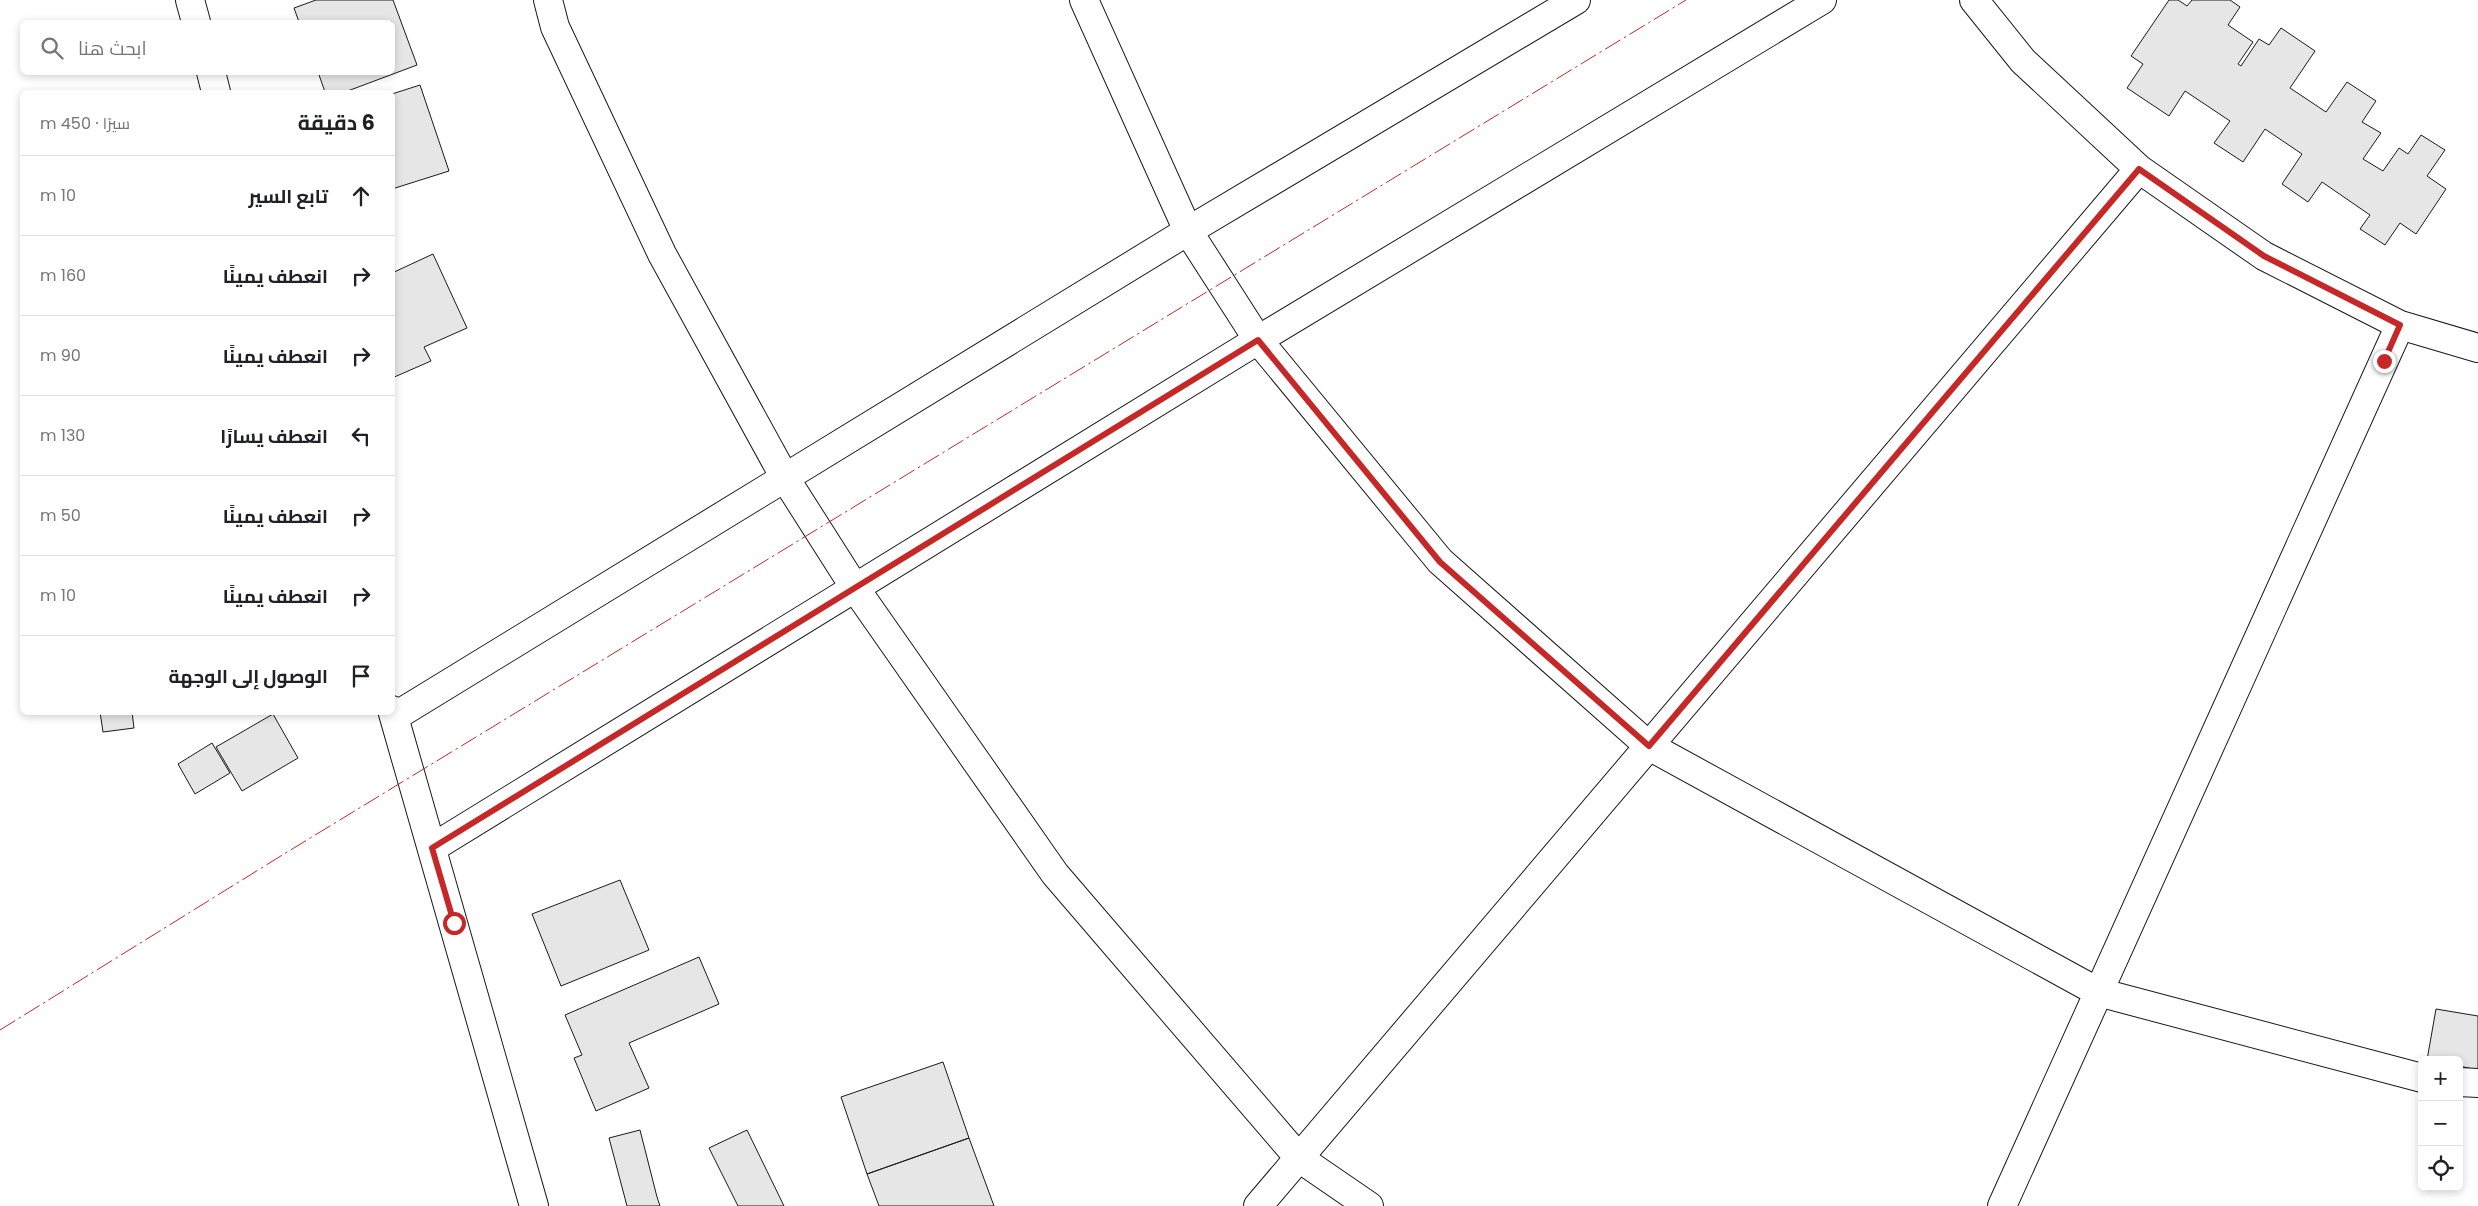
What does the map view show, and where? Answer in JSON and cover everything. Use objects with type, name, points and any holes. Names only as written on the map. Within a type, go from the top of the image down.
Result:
[{"type":"street","points":[[190,0],[195,20]]},
{"type":"street","points":[[548,0],[555,27],[662,254],[784,478],[855,588],[1055,874],[1298,1158],[1369,1206]]},
{"type":"street","points":[[1084,0],[1188,231],[1258,340],[1440,562],[1649,746],[2098,992],[2418,1077]]},
{"type":"street","points":[[395,712],[784,478],[1188,231],[1576,0]]},
{"type":"street","points":[[432,848],[1258,340],[1822,0]]},
{"type":"street","points":[[1974,0],[2023,61],[2139,169],[2264,256],[2400,325],[2478,348]]},
{"type":"street","points":[[212,75],[216,90]]},
{"type":"street","points":[[1258,1206],[2139,169]]},
{"type":"street","points":[[2002,1206],[2400,325]]},
{"type":"street","points":[[394,715],[534,1206]]},
{"type":"street","points":[[2463,1082],[2478,1083]]},
{"type":"building","points":[[316,0],[393,0],[417,65],[395,73],[395,20],[298,20],[294,8]]},
{"type":"building","points":[[2169,0],[2178,0],[2187,6],[2192,0],[2230,0],[2240,7],[2228,25],[2253,42],[2238,64],[2241,66],[2259,39],[2269,45],[2281,28],[2315,51],[2290,88],[2326,112],[2347,82],[2376,101],[2362,122],[2381,133],[2363,159],[2383,171],[2399,148],[2408,154],[2421,135],[2445,150],[2427,176],[2446,189],[2416,234],[2400,223],[2385,245],[2360,229],[2370,215],[2322,182],[2308,202],[2282,184],[2302,154],[2265,129],[2243,162],[2214,143],[2230,121],[2185,91],[2169,116],[2127,88],[2143,64],[2131,56]]},
{"type":"building","points":[[319,75],[390,75],[350,90],[324,90]]},
{"type":"building","points":[[420,85],[449,171],[395,188],[395,93]]},
{"type":"building","points":[[433,254],[467,328],[424,347],[431,361],[395,377],[395,272]]},
{"type":"building","points":[[100,715],[132,715],[134,728],[103,732]]},
{"type":"building","points":[[274,715],[298,758],[242,791],[216,747]]},
{"type":"building","points":[[212,743],[230,773],[195,794],[178,764]]},
{"type":"building","points":[[620,880],[649,950],[561,986],[532,914]]},
{"type":"building","points":[[699,957],[719,1004],[629,1043],[649,1088],[596,1111],[574,1058],[582,1055],[565,1015]]},
{"type":"building","points":[[2436,1009],[2478,1016],[2478,1070],[2463,1067],[2463,1056],[2428,1056]]},
{"type":"building","points":[[943,1062],[969,1138],[867,1174],[841,1097]]},
{"type":"building","points":[[640,1130],[660,1206],[627,1206],[609,1138]]},
{"type":"building","points":[[747,1130],[784,1206],[738,1206],[709,1148]]},
{"type":"building","points":[[969,1138],[994,1206],[879,1206],[867,1174]]},
{"type":"power","points":[[0,1030],[284,854],[1686,0]]},
{"type":"route","points":[[454,923],[432,848],[1258,340],[1440,562],[1649,746],[2139,169],[2264,256],[2400,325],[2384,361]]}]
